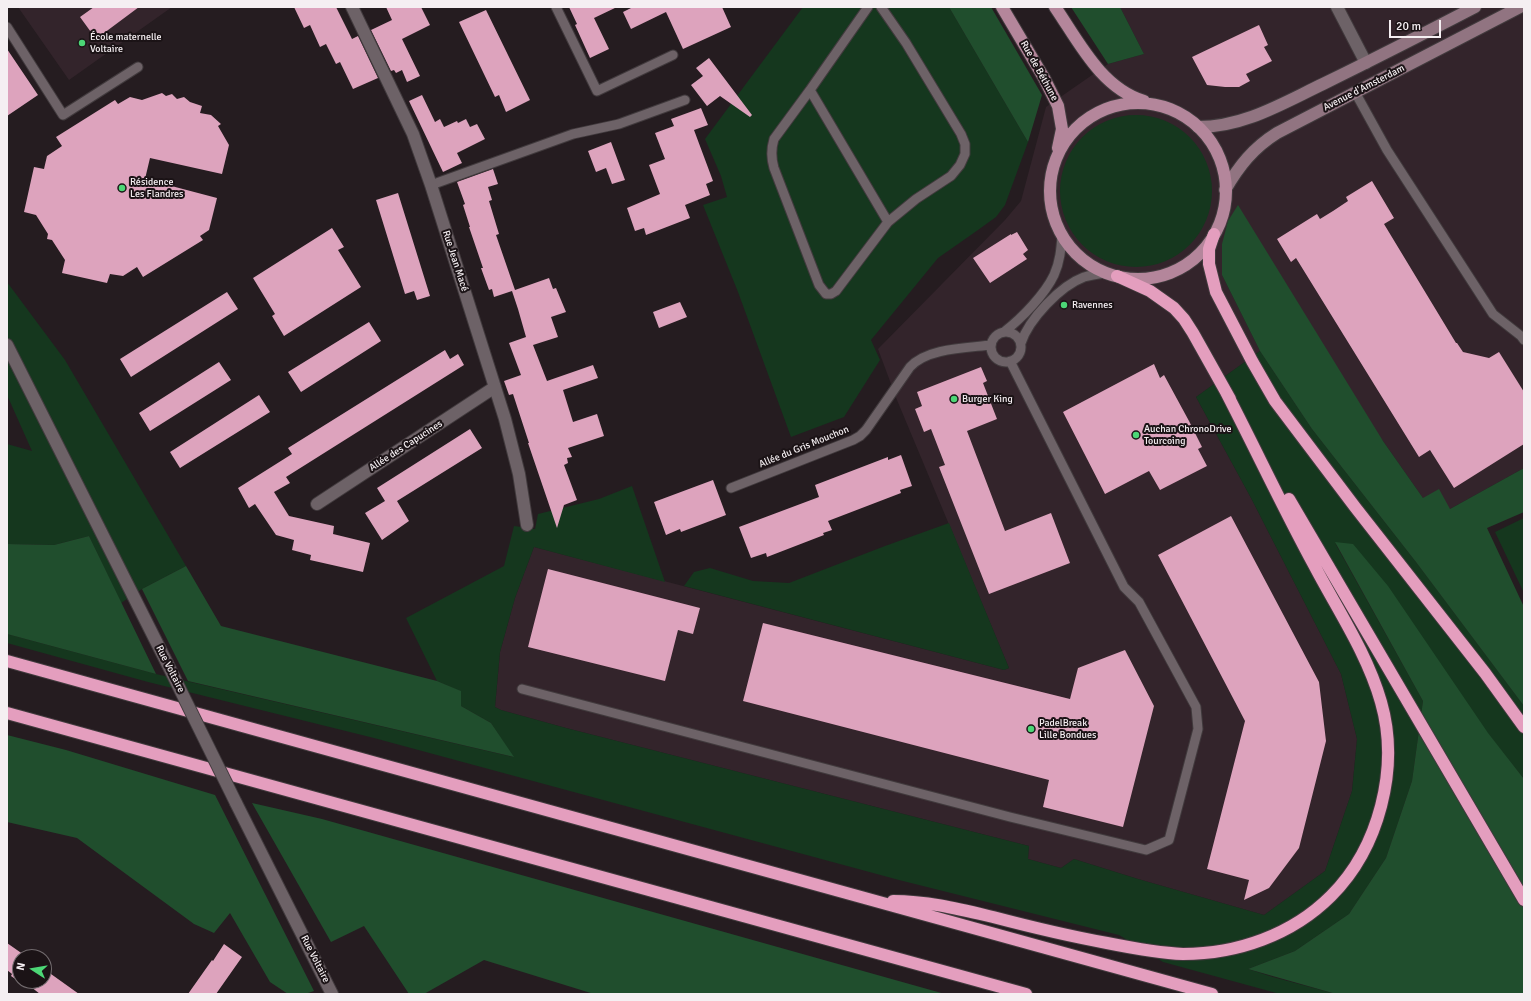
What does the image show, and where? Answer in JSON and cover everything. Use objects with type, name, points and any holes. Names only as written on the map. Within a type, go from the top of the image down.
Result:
[{"type":"highway","points":[[1214,234],[1209,249],[1209,264],[1216,292],[1252,362],[1275,401],[1485,673],[1524,727]]},
{"type":"highway","points":[[1111,274],[1150,291],[1174,308],[1184,319],[1524,900]]},
{"type":"highway","points":[[876,901],[909,901],[942,905],[1082,938],[1159,952],[1182,954],[1219,952],[1250,945],[1277,933],[1300,920],[1323,904],[1340,887],[1354,868],[1373,831],[1384,792],[1388,759],[1388,744],[1382,703],[1358,646],[1313,564],[1226,392]]},
{"type":"highway","points":[[7,661],[1212,994]]},
{"type":"highway","points":[[7,713],[1026,994]]},
{"type":"main road","name":"Rue de Béthune","points":[[1002,7],[1044,78],[1058,106],[1062,129],[1055,162]]},
{"type":"main road","points":[[1055,7],[1098,70],[1108,80],[1130,95],[1178,113],[1198,127],[1209,140],[1218,156],[1224,172],[1224,208],[1214,234],[1198,254],[1176,270],[1160,276],[1143,278],[1111,274],[1092,266],[1080,257],[1070,247],[1062,235],[1053,212],[1050,195],[1051,178],[1055,162],[1067,138],[1080,125],[1094,115],[1111,107],[1128,103],[1155,105]]},
{"type":"street","name":"Rue Jean Macé","points":[[352,7],[413,134],[432,185],[495,387],[513,450],[527,525]]},
{"type":"street","points":[[1337,7],[1366,63]]},
{"type":"street","points":[[1198,127],[1221,126],[1246,119],[1366,63],[1475,7]]},
{"type":"street","name":"Avenue d'Amsterdam","points":[[1225,190],[1242,164],[1264,141],[1355,92],[1520,7]]},
{"type":"street","name":"Rue Voltaire","points":[[7,345],[332,994]]},
{"type":"street","name":"Allée des Capucines","points":[[317,504],[495,387]]},
{"type":"lane","points":[[556,7],[597,91],[673,55]]},
{"type":"lane","points":[[868,7],[774,139],[771,157],[822,292],[826,294],[831,294],[836,291],[888,222],[916,199],[950,176],[960,165],[965,154],[965,144],[954,122],[906,43],[881,7]]},
{"type":"lane","points":[[7,27],[63,115],[138,67]]},
{"type":"lane","points":[[810,90],[888,222]]},
{"type":"lane","points":[[1355,92],[1387,150],[1493,314],[1524,340]]},
{"type":"lane","points":[[432,185],[573,134],[618,124],[685,100]]},
{"type":"lane","points":[[1062,235],[1060,256],[1051,279],[1022,317],[1005,331],[995,336],[991,345],[991,351],[996,358],[1004,362],[1010,361],[1019,355],[1021,343],[1032,320],[1065,289],[1084,278],[1111,274]]},
{"type":"lane","points":[[1005,331],[1015,334],[1021,343]]},
{"type":"lane","name":"Allée du Gris Mouchon","points":[[731,488],[860,436],[866,430],[910,367],[919,358],[933,353],[991,345]]},
{"type":"lane","points":[[522,689],[1010,817],[1146,850],[1169,840],[1198,729],[1196,707],[1139,602],[1124,587],[1010,361]]},
{"type":"shaded area","name":"École maternelle Voltaire","points":[[18,7],[172,7],[69,80]]},
{"type":"shaded area","points":[[1120,7],[1524,7],[1524,468],[1450,509],[1423,498],[1383,441],[1222,275],[1260,351],[1196,397],[1251,498],[1341,674],[1357,739],[1352,791],[1325,871],[1264,915],[1074,859],[1061,868],[1028,859],[1029,846],[566,728],[495,707],[500,652],[515,598],[534,547],[1004,670],[1009,668],[897,400],[878,349],[1005,220],[1021,201],[1046,107],[1108,64],[1144,54]]},
{"type":"green space","points":[[803,7],[949,7],[1028,142],[1005,205],[996,217],[938,258],[871,340],[880,360],[844,417],[791,437],[738,292],[703,205],[727,197],[721,176],[705,139]]},
{"type":"green space","points":[[949,7],[991,7],[1042,95],[1028,142]]},
{"type":"green space","points":[[1071,7],[1120,7],[1144,54],[1108,64]]},
{"type":"green space","points":[[1136,115],[1151,117],[1172,124],[1194,143],[1203,155],[1206,162],[1212,191],[1210,206],[1203,227],[1184,249],[1172,258],[1165,261],[1136,267],[1121,265],[1100,258],[1078,239],[1069,227],[1066,220],[1060,191],[1062,176],[1069,155],[1088,133],[1100,124],[1107,121]]},
{"type":"green space","points":[[1238,205],[1383,441],[1423,498],[1439,489],[1450,509],[1524,468],[1524,512],[1487,528],[1524,607],[1524,706],[1416,562],[1312,429],[1260,351],[1222,275],[1222,244],[1228,221]]},
{"type":"green space","points":[[7,282],[65,360],[186,566],[142,589],[121,603],[89,536],[54,545],[7,544],[7,444],[32,451],[7,395]]},
{"type":"green space","points":[[1260,351],[1312,429],[1416,562],[1524,706],[1524,779],[1335,543],[1423,701],[1412,781],[1386,858],[1349,914],[1295,951],[1248,969],[1336,994],[1280,994],[1163,962],[1119,935],[899,880],[374,738],[148,682],[7,643],[7,634],[156,674],[513,757],[491,723],[461,706],[460,691],[437,681],[406,618],[504,566],[514,526],[535,529],[538,514],[599,499],[632,486],[665,582],[534,547],[515,598],[500,652],[495,707],[566,728],[1029,846],[1028,859],[1061,868],[1074,859],[1264,915],[1325,871],[1352,791],[1357,739],[1341,674],[1251,498],[1196,397]]},
{"type":"green space","points":[[1524,518],[1524,593],[1495,532]]},
{"type":"green space","points":[[949,523],[1009,668],[1004,670],[684,586],[694,572],[710,568],[753,581],[789,583]]},
{"type":"green space","points":[[89,536],[156,674],[7,634],[7,544],[54,545]]},
{"type":"green space","points":[[1335,542],[1353,544],[1388,586],[1488,733],[1524,779],[1524,994],[1336,994],[1248,969],[1295,951],[1349,914],[1386,858],[1412,781],[1423,701]]},
{"type":"green space","points":[[186,566],[221,626],[437,681],[461,691],[461,706],[491,723],[514,757],[188,681],[142,589]]},
{"type":"green space","points":[[7,735],[66,750],[215,795],[314,991],[305,994],[288,994],[270,982],[230,913],[214,933],[194,924],[77,838],[7,822]]},
{"type":"green space","points":[[252,803],[322,819],[945,994],[594,994],[484,960],[424,994],[409,994],[364,926],[331,942]]},
{"type":"building","points":[[94,7],[139,7],[96,39],[80,17]]},
{"type":"building","points":[[294,7],[336,7],[352,39],[358,36],[378,78],[353,89],[340,62],[336,64],[326,44],[320,47],[310,25],[304,28]]},
{"type":"building","points":[[386,7],[421,7],[430,25],[402,39],[420,76],[407,82],[402,70],[396,73],[394,70],[391,71],[371,30],[392,20]]},
{"type":"building","points":[[569,7],[617,7],[594,18],[609,49],[590,58],[575,25],[577,24]]},
{"type":"building","points":[[633,7],[722,7],[731,27],[683,49],[666,12],[631,29],[623,12]]},
{"type":"building","points":[[486,10],[530,100],[506,112],[499,95],[495,97],[459,22]]},
{"type":"building","points":[[1259,25],[1268,45],[1264,47],[1272,61],[1246,74],[1250,81],[1239,87],[1207,85],[1192,57]]},
{"type":"building","points":[[7,49],[38,95],[7,116]]},
{"type":"building","points":[[709,58],[752,115],[750,117],[720,96],[707,106],[691,85],[703,76],[696,68]]},
{"type":"building","name":"Résidence Les Flandres","points":[[162,93],[166,96],[172,94],[177,99],[184,97],[190,102],[202,106],[200,113],[211,115],[221,124],[218,126],[229,145],[222,174],[150,158],[145,179],[217,198],[209,230],[200,236],[203,240],[143,277],[137,267],[123,276],[110,274],[107,283],[62,273],[65,260],[52,240],[47,239],[48,234],[36,215],[24,212],[34,167],[44,169],[47,156],[62,146],[56,137],[115,100],[118,104],[130,97],[142,100]]},
{"type":"building","points":[[422,95],[435,122],[440,119],[444,127],[466,119],[470,127],[477,124],[485,139],[457,153],[462,163],[443,172],[409,101]]},
{"type":"building","points":[[701,108],[708,125],[694,130],[713,181],[706,184],[710,195],[685,205],[690,218],[646,235],[644,228],[635,231],[627,208],[660,194],[649,165],[665,159],[655,133],[674,126],[671,119]]},
{"type":"building","points":[[611,142],[625,180],[612,184],[606,168],[596,172],[588,151]]},
{"type":"building","points":[[493,169],[498,184],[488,187],[492,200],[489,201],[499,234],[496,235],[515,290],[549,278],[553,289],[556,288],[566,312],[551,317],[558,337],[533,345],[547,381],[593,365],[598,378],[563,390],[573,422],[597,414],[604,436],[568,448],[572,457],[567,458],[568,463],[564,465],[577,500],[564,505],[557,528],[513,394],[509,395],[504,381],[521,375],[509,343],[526,337],[518,309],[512,291],[494,297],[492,289],[489,290],[469,227],[463,205],[465,204],[457,182]]},
{"type":"building","points":[[1372,181],[1394,218],[1384,224],[1456,343],[1463,352],[1489,358],[1499,352],[1524,392],[1524,444],[1454,488],[1430,450],[1419,457],[1296,258],[1291,262],[1277,239],[1317,214],[1320,219],[1348,201],[1346,197]]},
{"type":"building","points":[[398,193],[430,296],[417,300],[414,291],[405,294],[376,200]]},
{"type":"building","points":[[332,228],[344,247],[338,250],[361,287],[284,336],[272,316],[275,314],[253,278]]},
{"type":"building","points":[[1017,232],[1028,250],[1023,254],[1027,259],[990,283],[973,258],[1011,234]]},
{"type":"building","points":[[227,292],[238,309],[131,377],[120,359]]},
{"type":"building","points":[[680,302],[687,317],[659,328],[653,312]]},
{"type":"building","points":[[369,322],[381,341],[301,392],[288,372]]},
{"type":"building","points":[[445,350],[450,359],[458,354],[464,365],[286,477],[290,483],[274,492],[289,516],[334,526],[333,534],[370,543],[363,572],[310,560],[311,555],[292,550],[294,540],[276,535],[255,504],[249,508],[238,488],[292,454],[288,448]]},
{"type":"building","points":[[219,362],[231,380],[150,431],[139,413]]},
{"type":"building","name":"Auchan ChronoDrive Tourcoing","points":[[1154,364],[1160,378],[1164,375],[1189,421],[1202,447],[1198,449],[1207,466],[1160,490],[1149,471],[1105,494],[1063,412]]},
{"type":"building","points":[[981,367],[987,381],[983,383],[997,419],[967,431],[1005,531],[1051,513],[1070,563],[989,594],[939,467],[945,465],[931,429],[924,432],[915,409],[922,406],[917,392]]},
{"type":"building","points":[[259,395],[270,412],[180,468],[170,452]]},
{"type":"building","points":[[470,429],[482,448],[397,501],[409,521],[382,540],[365,513],[385,501],[377,488]]},
{"type":"building","points":[[901,455],[912,486],[900,490],[901,493],[828,521],[832,530],[823,533],[824,535],[767,557],[766,553],[751,558],[739,527],[819,497],[815,485],[888,457],[888,460]]},
{"type":"building","points":[[713,480],[726,515],[681,532],[680,529],[666,535],[654,502]]},
{"type":"building","points":[[1231,516],[1319,682],[1326,741],[1299,848],[1269,888],[1244,900],[1249,880],[1207,869],[1245,721],[1158,555]]},
{"type":"building","points":[[548,569],[700,608],[693,634],[678,630],[665,681],[528,647]]},
{"type":"building","points":[[763,623],[1070,699],[1078,668],[1125,650],[1154,706],[1123,827],[1043,807],[1049,780],[743,701]]},
{"type":"building","points":[[7,943],[16,949],[12,949],[12,974],[7,970]]},
{"type":"building","points":[[224,944],[242,957],[216,994],[188,994],[212,960],[213,961]]},
{"type":"building","points":[[52,975],[79,994],[40,994],[34,989],[52,989]]},
{"type":"place","name":"École maternelle Voltaire","points":[[82,43]]},
{"type":"place","name":"Résidence Les Flandres","points":[[122,188]]},
{"type":"place","name":"Ravennes","points":[[1064,305]]},
{"type":"place","name":"Burger King","points":[[954,399]]},
{"type":"place","name":"Auchan ChronoDrive Tourcoing","points":[[1136,435]]},
{"type":"place","name":"PadelBreak Lille Bondues","points":[[1031,729]]}]
